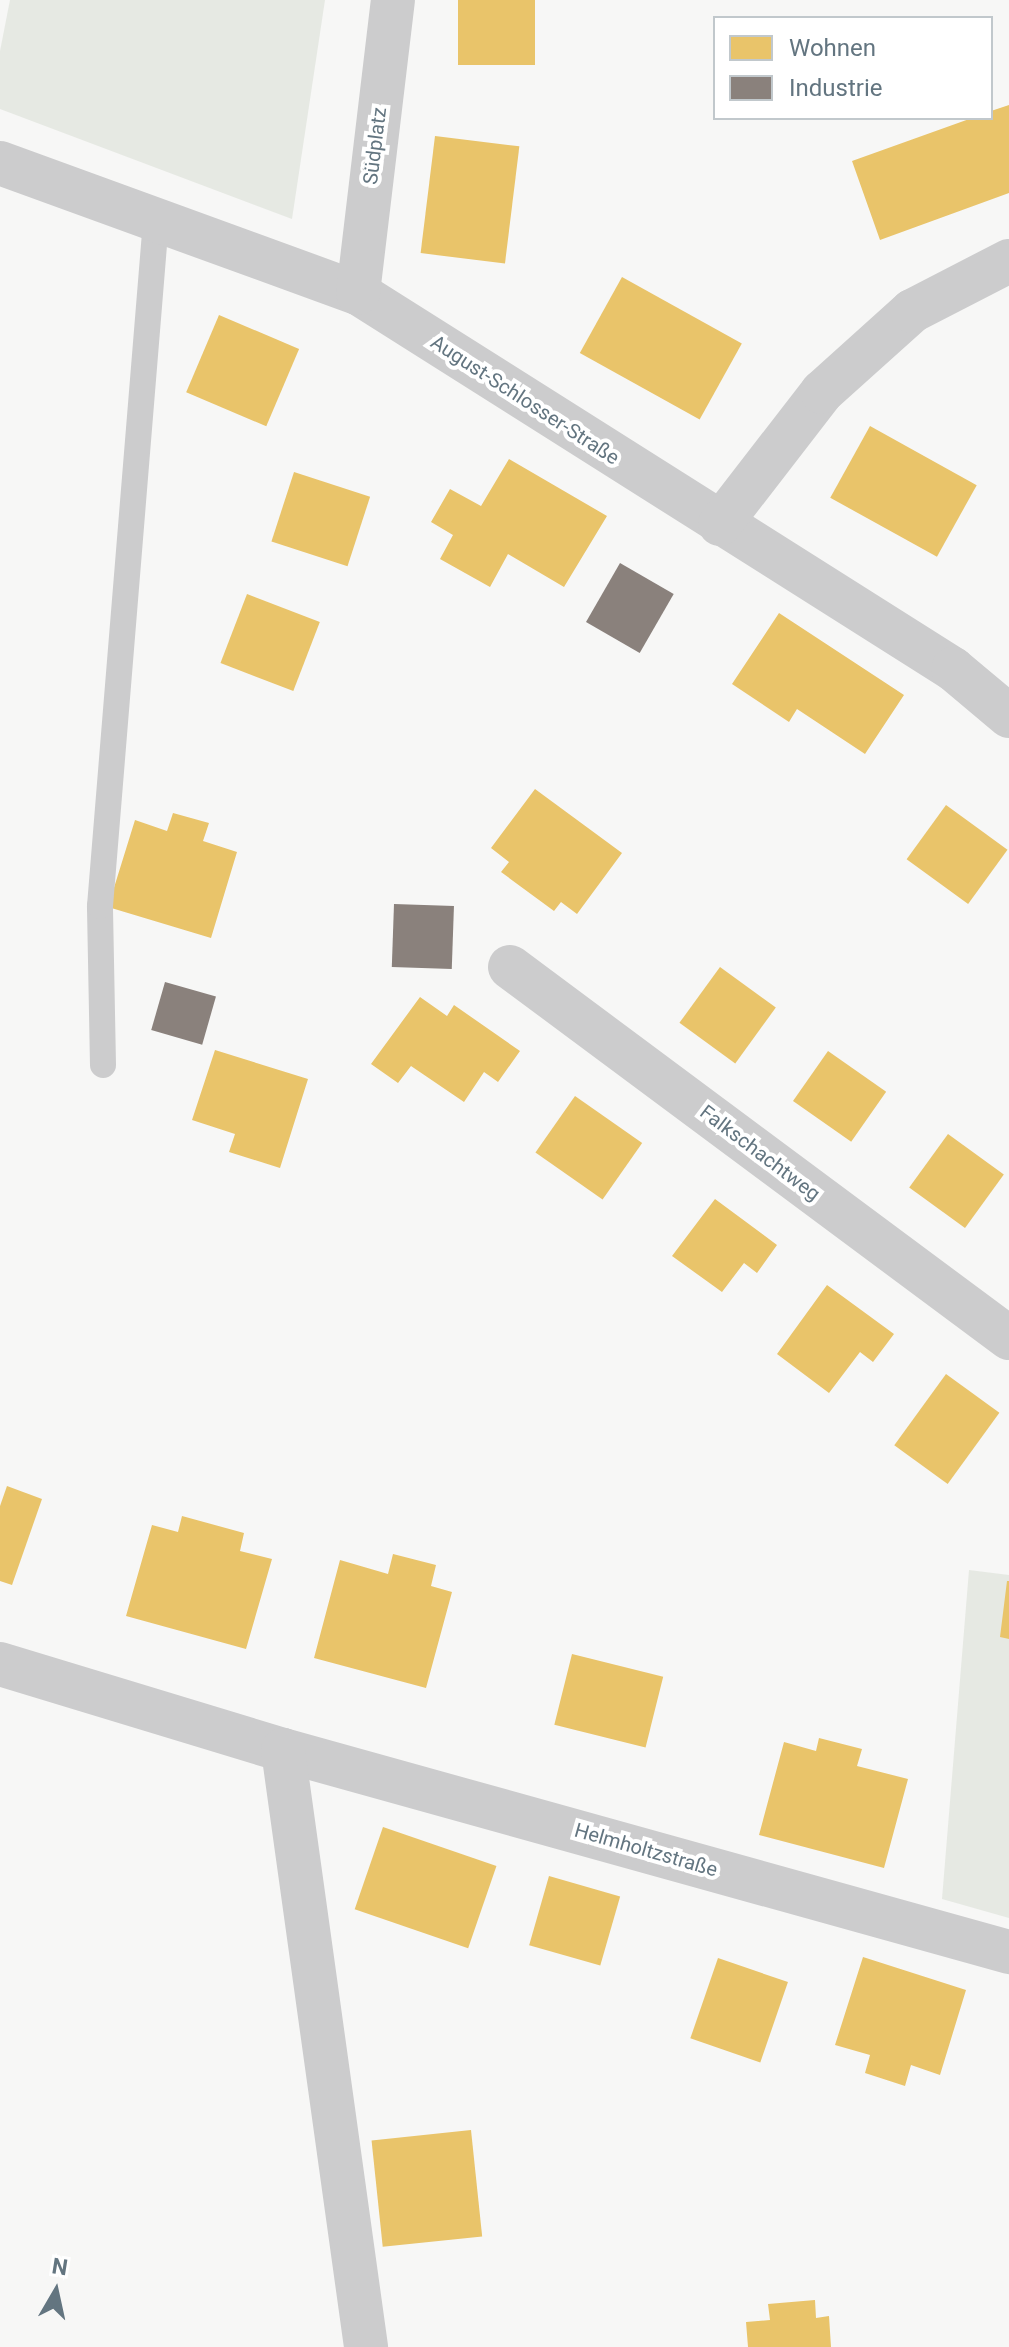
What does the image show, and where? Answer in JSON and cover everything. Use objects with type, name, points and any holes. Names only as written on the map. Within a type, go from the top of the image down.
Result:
[{"type":"street","name":"Südplatz","points":[[358,293],[393,0]]},
{"type":"street","name":"August-Schlosser-Straße","points":[[0,163],[358,293],[953,669],[1009,716]]},
{"type":"street","points":[[720,524],[822,392],[912,311],[1009,261]]},
{"type":"street","name":"Falkschachtweg","points":[[510,967],[1009,1338]]},
{"type":"street","name":"Helmholtzstraße","points":[[0,1664],[283,1750],[1009,1952]]},
{"type":"street","points":[[283,1750],[366,2347]]},
{"type":"lane","points":[[103,1065],[100,906],[156,220]]},
{"type":"shaded area","points":[[10,0],[325,0],[292,219],[0,109],[0,51]]},
{"type":"shaded area","points":[[969,1570],[1009,1575],[1009,1918],[942,1899]]},
{"type":"building: Wohnen","points":[[458,0],[535,0],[535,65],[458,65]]},
{"type":"building: Wohnen","points":[[1009,105],[1009,193],[880,240],[852,161],[966,120],[993,120],[993,110]]},
{"type":"building: Wohnen","points":[[435,136],[519,146],[505,263],[421,253]]},
{"type":"building: Wohnen","points":[[622,277],[742,343],[700,420],[580,353]]},
{"type":"building: Wohnen","points":[[219,315],[299,349],[266,426],[186,392]]},
{"type":"building: Wohnen","points":[[870,426],[977,485],[937,557],[830,498]]},
{"type":"building: Wohnen","points":[[509,459],[607,516],[564,587],[508,554],[490,587],[440,559],[453,535],[431,522],[450,489],[481,506]]},
{"type":"building: Wohnen","points":[[294,472],[370,497],[348,566],[271,541]]},
{"type":"building: Wohnen","points":[[247,594],[320,622],[293,691],[220,663]]},
{"type":"building: Wohnen","points":[[779,613],[904,695],[865,754],[797,709],[789,722],[732,684]]},
{"type":"building: Wohnen","points":[[535,789],[622,853],[577,914],[561,902],[554,911],[501,872],[509,862],[491,848]]},
{"type":"building: Wohnen","points":[[946,805],[1007,850],[968,904],[907,859]]},
{"type":"building: Wohnen","points":[[173,813],[209,823],[203,841],[237,852],[211,938],[108,907],[135,820],[167,831]]},
{"type":"building: Wohnen","points":[[720,967],[776,1008],[735,1063],[679,1023]]},
{"type":"building: Wohnen","points":[[420,997],[447,1016],[454,1005],[520,1051],[498,1082],[484,1072],[464,1102],[411,1066],[398,1083],[371,1064]]},
{"type":"building: Wohnen","points":[[215,1050],[308,1079],[280,1168],[229,1152],[235,1134],[192,1120]]},
{"type":"building: Wohnen","points":[[828,1051],[886,1092],[851,1142],[793,1101]]},
{"type":"building: Wohnen","points":[[575,1096],[642,1143],[603,1200],[535,1153]]},
{"type":"building: Wohnen","points":[[948,1134],[1004,1175],[965,1228],[909,1187]]},
{"type":"building: Wohnen","points":[[715,1199],[777,1245],[757,1273],[744,1263],[722,1292],[672,1256]]},
{"type":"building: Wohnen","points":[[827,1285],[894,1334],[873,1362],[860,1352],[829,1393],[777,1354]]},
{"type":"building: Wohnen","points":[[946,1374],[999,1413],[948,1484],[894,1445]]},
{"type":"building: Wohnen","points":[[7,1486],[42,1499],[12,1585],[0,1581],[0,1506]]},
{"type":"building: Wohnen","points":[[182,1516],[244,1533],[240,1551],[272,1559],[246,1649],[126,1616],[152,1525],[178,1532]]},
{"type":"building: Wohnen","points":[[393,1554],[436,1565],[431,1586],[452,1592],[426,1688],[314,1658],[340,1560],[388,1574]]},
{"type":"building: Wohnen","points":[[1009,1581],[1009,1639],[1000,1637]]},
{"type":"building: Wohnen","points":[[572,1654],[663,1677],[646,1748],[554,1725]]},
{"type":"building: Wohnen","points":[[819,1738],[862,1749],[857,1766],[908,1779],[884,1868],[759,1835],[784,1742],[816,1751]]},
{"type":"building: Wohnen","points":[[383,1827],[496,1866],[468,1948],[355,1909]]},
{"type":"building: Wohnen","points":[[549,1876],[620,1896],[600,1966],[529,1945]]},
{"type":"building: Wohnen","points":[[863,1957],[966,1990],[940,2075],[911,2065],[905,2086],[865,2073],[870,2055],[835,2045]]},
{"type":"building: Wohnen","points":[[718,1958],[788,1982],[760,2062],[690,2038]]},
{"type":"building: Wohnen","points":[[471,2130],[482,2236],[383,2247],[372,2140]]},
{"type":"building: Wohnen","points":[[815,2300],[816,2318],[829,2316],[831,2347],[748,2347],[746,2322],[770,2320],[768,2304]]},
{"type":"building: Industrie","points":[[620,563],[674,594],[640,653],[586,622]]},
{"type":"building: Industrie","points":[[394,904],[454,906],[452,969],[392,967]]},
{"type":"building: Industrie","points":[[165,982],[216,997],[202,1045],[151,1030]]}]
